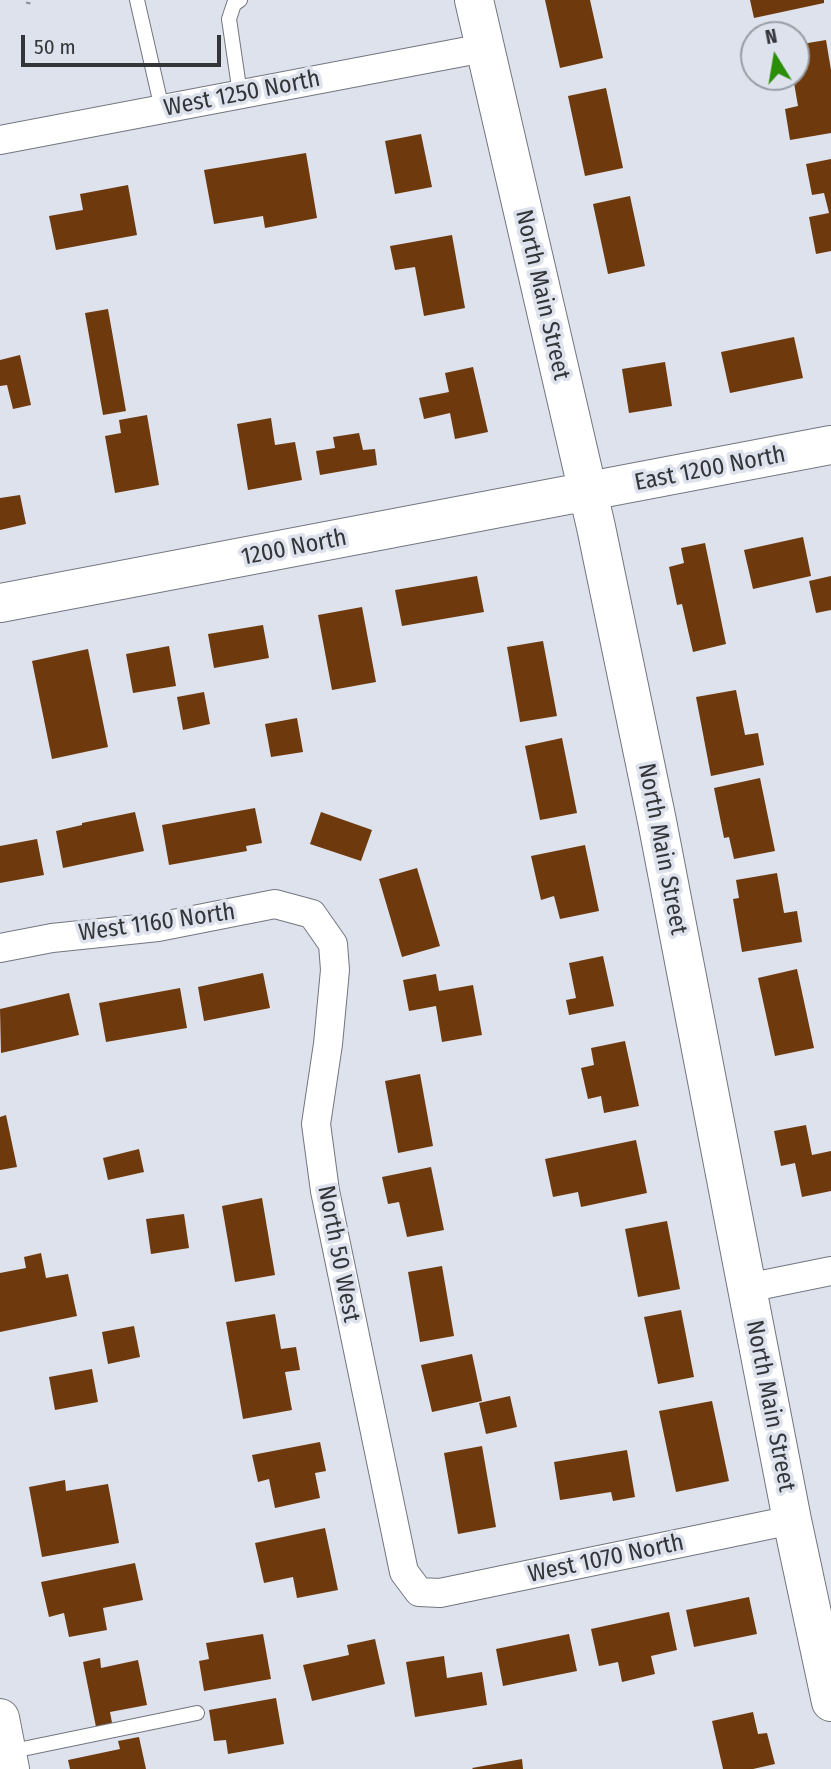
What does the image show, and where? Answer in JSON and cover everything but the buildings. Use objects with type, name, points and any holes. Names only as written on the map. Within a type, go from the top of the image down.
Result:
[{"type":"street","name":"North Main Street","points":[[474,0],[588,492],[657,821],[792,1520],[831,1702]]},
{"type":"street","name":"West 1250 North","points":[[0,140],[484,48]]},
{"type":"street","name":"East 1200 North","points":[[588,492],[831,445]]},
{"type":"street","name":"1200 North","points":[[0,603],[588,492]]},
{"type":"street","name":"West 1160 North","points":[[0,948],[52,938],[158,927],[275,904],[312,914]]},
{"type":"street","name":"North 50 West","points":[[312,914],[333,944],[335,970],[328,1044],[316,1124],[325,1191],[404,1572],[419,1592]]},
{"type":"street","points":[[747,1288],[831,1271]]},
{"type":"street","name":"West 1070 North","points":[[419,1592],[440,1593],[792,1520]]},
{"type":"lane","points":[[137,0],[162,109]]},
{"type":"lane","points":[[240,0],[234,4],[229,19],[240,94]]},
{"type":"lane","points":[[6,1746],[197,1713]]}]
